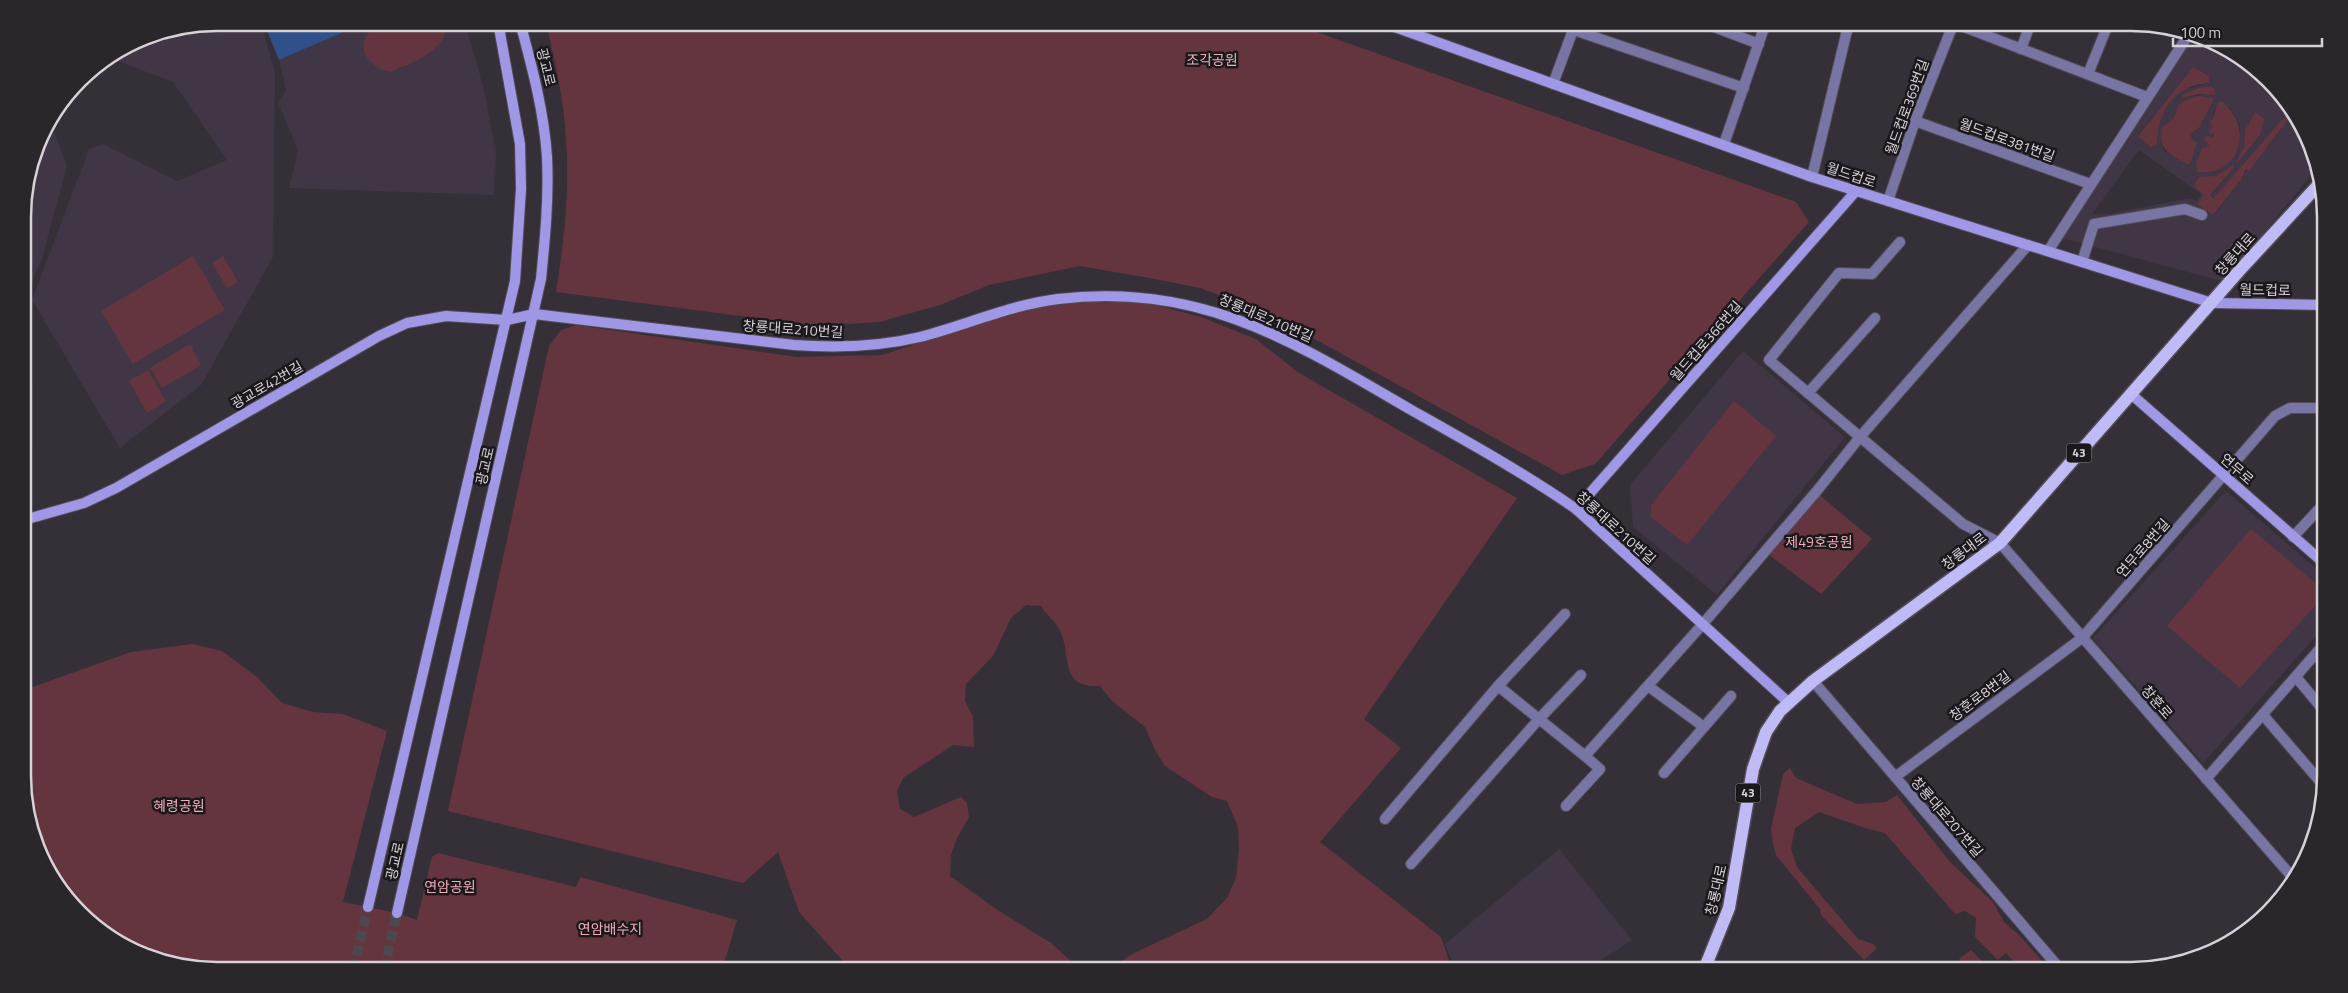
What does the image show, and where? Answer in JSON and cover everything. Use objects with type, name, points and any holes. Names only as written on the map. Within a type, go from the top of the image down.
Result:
[{"type":"main road","name":"창룡대로","points":[[1707,962],[1729,908],[1748,793],[1760,745],[1770,726],[1788,702],[1813,681],[2000,543],[2314,189]]},
{"type":"street","name":"광교로","points":[[368,907],[508,320],[515,281],[521,189],[520,144],[500,31]]},
{"type":"street","name":"광교로","points":[[397,913],[541,279],[548,186],[547,156],[538,89],[522,31]]},
{"type":"street","name":"월드컵로","points":[[1406,31],[1812,177],[2212,303],[2317,305]]},
{"type":"street","points":[[1554,84],[1573,31]]},
{"type":"street","points":[[1589,31],[1744,88]]},
{"type":"street","points":[[1724,31],[1759,44]]},
{"type":"street","points":[[1724,144],[1763,31]]},
{"type":"street","points":[[1812,177],[1847,31]]},
{"type":"street","name":"월드컵로369번길","points":[[1888,201],[1915,121],[1950,31]]},
{"type":"street","name":"월드컵로369번길","points":[[1974,31],[2147,97]]},
{"type":"street","points":[[2021,49],[2028,31]]},
{"type":"street","points":[[2088,74],[2105,31]]},
{"type":"street","points":[[2048,251],[2185,40]]},
{"type":"street","name":"월드컵로381번길","points":[[1915,121],[2090,184]]},
{"type":"street","name":"월드컵로366번길","points":[[1576,509],[1856,191]]},
{"type":"street","points":[[2082,262],[2094,224],[2185,209],[2202,215]]},
{"type":"street","points":[[1900,242],[1872,274],[1839,273],[1769,360],[1963,524],[2000,543]]},
{"type":"street","points":[[1585,756],[1702,625],[1816,492],[1860,437],[2028,245]]},
{"type":"street","name":"창룡대로210번길","points":[[534,314],[785,344],[835,347],[888,343],[919,337],[1005,310],[1054,299],[1116,296],[1184,303],[1229,315],[1311,352],[1538,483],[1576,509],[1788,702]]},
{"type":"street","name":"광교로42번길","points":[[31,518],[84,503],[116,488],[379,336],[407,323],[446,316],[508,320],[534,314]]},
{"type":"street","points":[[1808,393],[1876,318]]},
{"type":"street","name":"연무로","points":[[2131,394],[2317,557]]},
{"type":"street","name":"연무로8번길","points":[[2082,638],[2275,416],[2290,408],[2317,408]]},
{"type":"street","points":[[2293,537],[2317,511]]},
{"type":"street","name":"창훈로","points":[[2000,543],[2289,873]]},
{"type":"street","points":[[1385,819],[1498,686],[1565,614]]},
{"type":"street","name":"창훈로8번길","points":[[1895,777],[2082,638]]},
{"type":"street","points":[[2206,779],[2317,652]]},
{"type":"street","points":[[1412,864],[1539,719],[1581,675]]},
{"type":"street","points":[[2296,677],[2317,702]]},
{"type":"street","name":"창룡대로207번길","points":[[1813,681],[2054,962]]},
{"type":"street","points":[[1498,686],[1600,769],[1566,806]]},
{"type":"street","points":[[1648,686],[1704,727]]},
{"type":"street","points":[[1664,773],[1730,696]]},
{"type":"street","points":[[2263,715],[2317,778]]},
{"type":"shaded area","points":[[217,31],[263,31],[275,73],[273,257],[201,385],[120,448],[32,300],[89,149],[103,144],[177,181],[227,160],[173,82],[117,61],[146,45],[181,35]]},
{"type":"shaded area","points":[[345,31],[467,31],[484,89],[496,154],[494,195],[289,188],[298,150],[278,103],[286,90],[279,60]]},
{"type":"shaded area","points":[[2189,41],[2224,56],[2253,77],[2271,95],[2298,135],[2311,175],[2226,279],[2221,281],[2062,238]],"holes":[[[2193,67],[2209,76],[2209,83],[2186,89],[2174,97],[2165,107],[2157,125],[2157,144],[2138,135]],[[2202,87],[2213,87],[2214,95],[2205,94],[2182,98],[2183,94]],[[2189,99],[2213,101],[2199,128],[2190,134],[2195,150],[2189,164],[2164,151],[2161,138],[2161,128],[2174,118],[2178,112],[2178,105]],[[2230,107],[2240,125],[2239,146],[2235,155],[2219,169],[2209,172],[2197,172],[2196,164],[2202,148],[2208,146],[2208,138],[2213,138],[2214,111]],[[2255,112],[2265,119],[2260,135],[2238,162],[2236,160],[2244,147],[2245,130]],[[2280,133],[2247,169],[2241,180],[2214,215],[2197,204],[2205,195],[2205,178],[2216,176],[2233,165],[2235,167],[2210,196],[2213,200]],[[2139,150],[2201,194],[2197,201],[2190,198],[2108,214],[2092,214]]]},
{"type":"shaded area","points":[[53,129],[67,166],[42,259],[31,284],[33,193],[41,158]]},
{"type":"shaded area","points":[[1743,351],[1845,437],[1717,595],[1633,527],[1630,485]]},
{"type":"shaded area","points":[[2226,491],[2317,569],[2317,635],[2203,763],[2093,638]]},
{"type":"shaded area","points":[[1559,849],[1632,940],[1598,962],[1452,962],[1445,944]]},
{"type":"green space","points":[[371,31],[446,32],[437,47],[423,57],[391,72],[377,67],[366,56],[364,43],[366,36]]},
{"type":"green space","name":"조각공원","points":[[548,31],[1314,31],[1796,202],[1809,222],[1595,464],[1562,475],[1266,312],[1200,288],[1155,279],[1080,266],[989,285],[940,305],[879,322],[819,326],[556,292],[566,216],[567,159],[565,125],[556,66]]},
{"type":"green space","points":[[2193,67],[2209,76],[2209,83],[2187,89],[2170,102],[2160,121],[2157,144],[2151,147],[2138,136]]},
{"type":"green space","points":[[2202,87],[2213,87],[2216,93],[2214,95],[2199,94],[2182,98],[2183,94]]},
{"type":"green space","points":[[2200,96],[2213,98],[2213,101],[2199,128],[2190,134],[2197,143],[2190,164],[2187,164],[2166,150],[2162,142],[2161,128],[2174,118],[2179,104]]},
{"type":"green space","points":[[2221,101],[2232,111],[2238,123],[2240,136],[2238,148],[2233,158],[2224,167],[2212,171],[2197,172],[2196,164],[2202,148],[2209,146],[2204,139],[2206,136],[2213,138],[2214,134],[2210,134],[2208,131],[2212,128],[2210,121],[2213,119],[2217,104]]},
{"type":"green space","points":[[2255,112],[2265,119],[2260,135],[2238,162],[2236,161],[2244,147],[2245,130]]},
{"type":"green space","points":[[2286,115],[2288,119],[2250,170],[2246,169],[2241,180],[2213,215],[2197,204],[2204,195],[2194,186],[2199,177],[2216,176],[2233,165],[2235,167],[2210,195],[2213,199]]},
{"type":"green space","points":[[193,256],[225,310],[133,364],[101,311]]},
{"type":"green space","points":[[223,256],[238,282],[227,288],[212,263]]},
{"type":"green space","points":[[1110,297],[1144,302],[1201,317],[1256,339],[1299,373],[1517,498],[1364,719],[1401,748],[1320,842],[1441,937],[1450,962],[1120,962],[1134,953],[1207,919],[1227,898],[1236,878],[1239,850],[1238,827],[1227,801],[1212,797],[1165,766],[1155,750],[1145,727],[1112,701],[1100,686],[1078,682],[1072,676],[1060,631],[1041,606],[1026,605],[1011,618],[993,656],[966,684],[965,701],[973,717],[974,747],[953,745],[903,778],[897,791],[900,809],[914,817],[961,797],[967,803],[969,817],[957,838],[951,855],[950,876],[999,911],[1051,943],[1072,962],[844,962],[799,912],[778,852],[743,883],[448,811],[549,346],[561,330],[576,325],[797,357],[882,355],[1016,311],[1067,301]]},
{"type":"green space","points":[[190,344],[201,365],[162,388],[150,368]]},
{"type":"green space","points":[[148,370],[166,401],[147,413],[129,381]]},
{"type":"green space","points":[[1734,401],[1776,436],[1687,545],[1651,517],[1651,505]]},
{"type":"green space","name":"제49호공원","points":[[1816,492],[1872,539],[1821,594],[1765,552]]},
{"type":"green space","points":[[2251,529],[2317,584],[2317,604],[2240,688],[2167,626]]},
{"type":"green space","name":"혜령공원","points":[[192,644],[222,651],[257,677],[282,703],[313,712],[343,714],[387,731],[343,902],[397,913],[417,920],[432,857],[438,853],[576,887],[580,877],[737,920],[724,962],[217,962],[181,958],[135,943],[95,916],[77,898],[56,869],[45,847],[38,824],[31,776],[31,688],[131,652]]},
{"type":"green space","points":[[1790,768],[1796,778],[1857,804],[1886,802],[1897,795],[1950,862],[1993,902],[2004,922],[2020,936],[2043,962],[2014,962],[2006,953],[1998,960],[1975,937],[1976,918],[1965,911],[1955,914],[1885,833],[1819,812],[1795,828],[1791,849],[1797,867],[1858,939],[1873,944],[1877,948],[1864,960],[1821,915],[1820,909],[1776,855],[1771,829],[1783,774]]},
{"type":"green space","points":[[1971,950],[1983,962],[1962,962],[1959,959]]},
{"type":"water","points":[[267,31],[346,31],[279,60]]},
{"type":"tunnel","points":[[355,962],[368,907]]},
{"type":"tunnel","points":[[386,962],[397,913]]},
{"type":"park label","name":"연암공원","points":[[450,887]]},
{"type":"park label","name":"연암배수지","points":[[610,929]]}]
